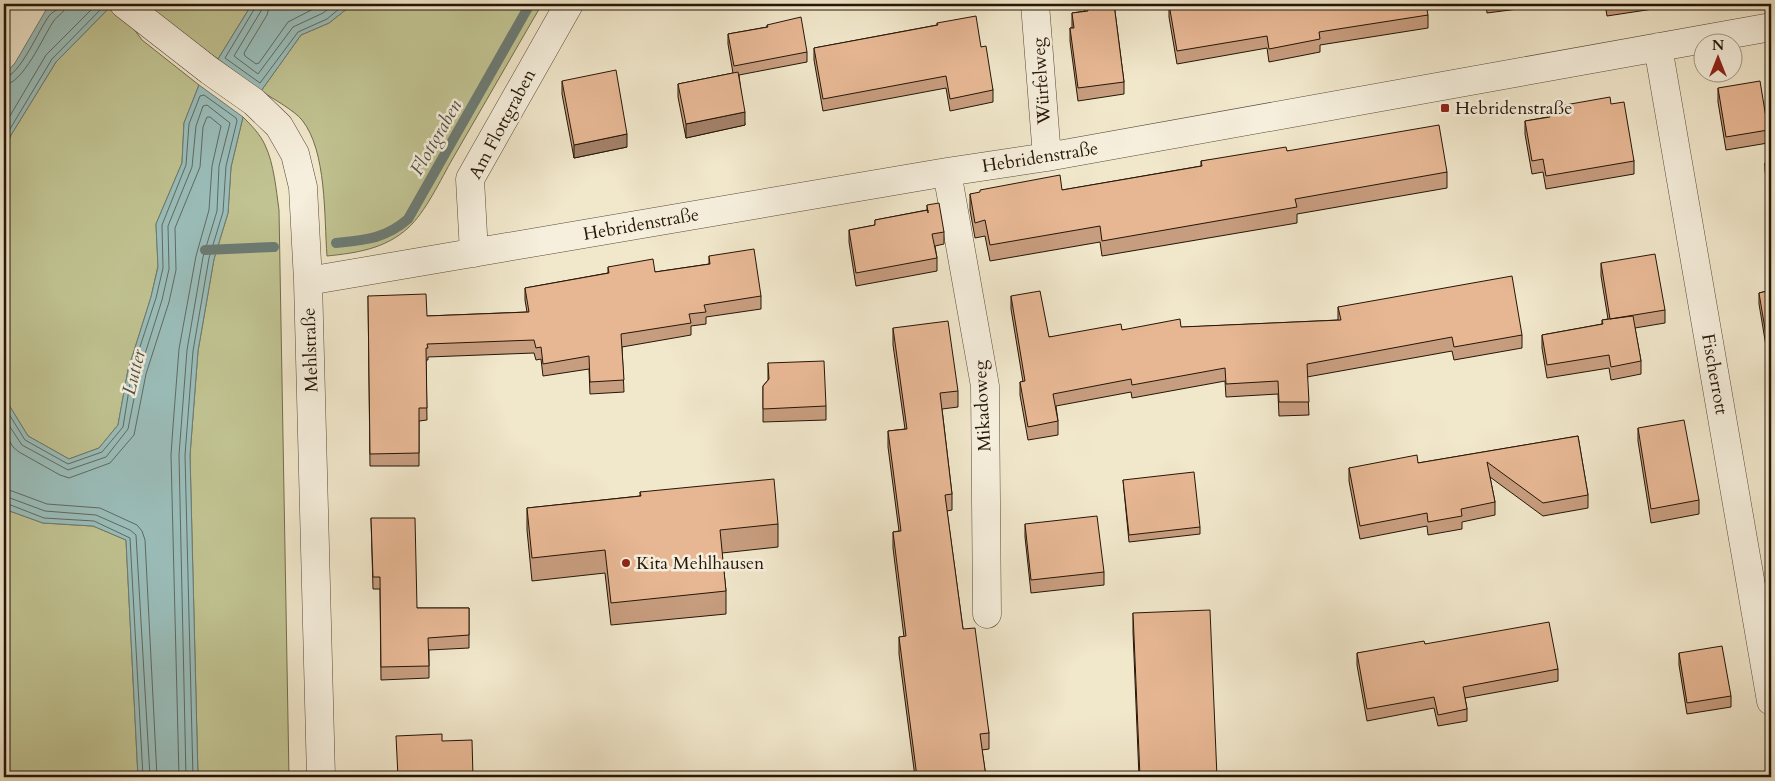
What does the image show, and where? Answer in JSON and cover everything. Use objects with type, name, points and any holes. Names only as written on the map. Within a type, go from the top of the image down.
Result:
[{"type":"street","name":"Am Flottgraben","points":[[474,253],[470,179],[570,4]]},
{"type":"street","name":"Würfelweg","points":[[1035,4],[1047,157]]},
{"type":"street","name":"Mehlstraße","points":[[126,5],[210,71],[254,102],[280,126],[295,154],[303,187],[308,281],[321,777]]},
{"type":"street","name":"Hebridenstraße","points":[[308,281],[948,172],[1047,157],[1771,27]]},
{"type":"street","name":"Fischerrott","points":[[1658,47],[1771,701]]},
{"type":"street","name":"Mikadoweg","points":[[948,172],[985,386],[987,614]]},
{"type":"green space","points":[[140,4],[252,4],[218,59]]},
{"type":"green space","points":[[353,4],[542,4],[421,214],[408,228],[390,241],[370,249],[327,256],[323,185],[316,149],[310,133],[299,116],[261,91],[301,35],[329,23]]},
{"type":"green space","points":[[112,5],[122,13],[142,40],[199,85],[184,123],[182,163],[156,224],[158,266],[151,297],[128,370],[118,425],[99,448],[69,459],[28,436],[4,397],[4,151],[11,135],[56,62]]},
{"type":"green space","points":[[243,117],[261,137],[268,152],[279,210],[289,777],[198,777],[190,455],[198,351],[214,259],[228,213],[231,167]]},
{"type":"green space","points":[[4,509],[43,523],[93,526],[126,540],[138,777],[4,777]]},
{"type":"water","points":[[58,4],[112,5],[56,62],[11,135],[4,151],[4,75],[15,63],[46,10]]},
{"type":"water","points":[[252,4],[353,4],[329,23],[301,35],[261,91],[218,59]]},
{"type":"water","name":"Lutter","points":[[199,85],[243,117],[231,167],[228,213],[214,259],[198,351],[190,455],[198,777],[138,777],[126,540],[93,526],[43,523],[4,509],[4,397],[28,436],[69,459],[99,448],[118,425],[128,370],[151,297],[158,267],[156,224],[182,163],[184,123]]},
{"type":"building","points":[[1086,4],[1114,4],[1124,82],[1078,88],[1070,28],[1074,28],[1072,13],[1088,11]]},
{"type":"building","points":[[1169,4],[1426,4],[1428,15],[1319,32],[1320,39],[1269,49],[1267,36],[1177,51]]},
{"type":"building","points":[[976,16],[981,47],[986,46],[993,90],[950,99],[946,76],[823,99],[814,48]]},
{"type":"building","points":[[801,17],[807,52],[734,66],[728,34],[768,27],[767,25]]},
{"type":"building","points":[[616,70],[627,134],[574,145],[562,81]]},
{"type":"building","points":[[738,72],[745,112],[686,124],[678,84]]},
{"type":"building","points":[[1760,81],[1768,130],[1726,137],[1718,88]]},
{"type":"building","points":[[1610,97],[1611,104],[1624,102],[1634,161],[1546,176],[1543,159],[1532,161],[1525,121],[1550,117],[1548,108]]},
{"type":"building","points":[[1439,125],[1447,172],[1295,199],[1297,207],[1102,241],[1100,226],[990,245],[985,220],[975,223],[970,194],[980,192],[980,190],[1060,175],[1062,190],[1202,166],[1201,161],[1286,147],[1287,151]]},
{"type":"building","points":[[1771,162],[1771,200],[1770,200],[1765,163]]},
{"type":"building","points":[[939,203],[944,232],[932,234],[937,258],[856,273],[849,230],[875,225],[875,220],[928,210],[927,205]]},
{"type":"building","points":[[754,249],[761,296],[704,305],[706,312],[689,314],[691,323],[621,334],[624,380],[590,382],[589,356],[543,364],[541,347],[536,348],[534,340],[427,344],[427,408],[419,408],[419,453],[370,454],[368,296],[426,294],[427,316],[529,312],[525,288],[609,273],[608,267],[653,259],[655,272],[710,264],[709,256]]},
{"type":"building","points":[[1655,254],[1665,310],[1610,319],[1601,263]]},
{"type":"building","points":[[1512,276],[1522,335],[1454,347],[1452,337],[1307,364],[1309,402],[1279,402],[1278,381],[1226,384],[1225,368],[1132,385],[1131,379],[1053,394],[1058,421],[1028,427],[1020,382],[1025,381],[1011,296],[1040,291],[1049,337],[1121,324],[1122,330],[1180,319],[1181,327],[1341,320],[1338,307]]},
{"type":"building","points":[[1771,290],[1771,365],[1759,293]]},
{"type":"building","points":[[1633,316],[1641,361],[1611,367],[1609,355],[1547,365],[1542,335],[1603,324],[1602,320]]},
{"type":"building","points":[[948,321],[958,391],[940,393],[952,494],[945,495],[963,629],[975,628],[989,733],[980,734],[986,777],[917,777],[899,637],[906,636],[893,532],[901,531],[888,431],[907,429],[893,328]]},
{"type":"building","points":[[824,361],[826,406],[763,409],[763,386],[769,379],[768,363]]},
{"type":"building","points":[[1684,420],[1699,500],[1651,509],[1638,428]]},
{"type":"building","points":[[1578,436],[1588,495],[1543,503],[1487,462],[1495,502],[1461,509],[1462,516],[1428,522],[1427,513],[1360,526],[1349,468],[1417,455],[1418,463]]},
{"type":"building","points":[[1194,472],[1200,527],[1129,535],[1123,480]]},
{"type":"building","name":"Kita Mehlhausen","points":[[774,479],[778,524],[720,530],[726,591],[611,603],[605,550],[532,558],[527,508],[641,496],[640,492]]},
{"type":"building","points":[[1097,516],[1104,572],[1031,580],[1025,524]]},
{"type":"building","points":[[371,518],[415,518],[417,608],[469,608],[469,635],[428,638],[429,666],[381,667],[380,577],[373,577]]},
{"type":"building","points":[[1210,610],[1217,777],[1140,777],[1133,613]]},
{"type":"building","points":[[1549,622],[1558,669],[1463,687],[1467,709],[1438,715],[1434,697],[1367,709],[1357,653],[1424,641],[1425,644]]},
{"type":"building","points":[[1722,646],[1731,696],[1687,703],[1679,653]]},
{"type":"building","points":[[442,734],[442,741],[472,740],[473,777],[398,777],[396,736]]},
{"type":"waterway","name":"Flottgraben","points":[[336,243],[383,235],[408,219],[530,4]]},
{"type":"waterway","name":"Flottgraben","points":[[205,250],[274,247]]},
{"type":"place","name":"Hebridenstraße","points":[[1445,108]]},
{"type":"place","name":"Kita Mehlhausen","points":[[626,563]]}]
